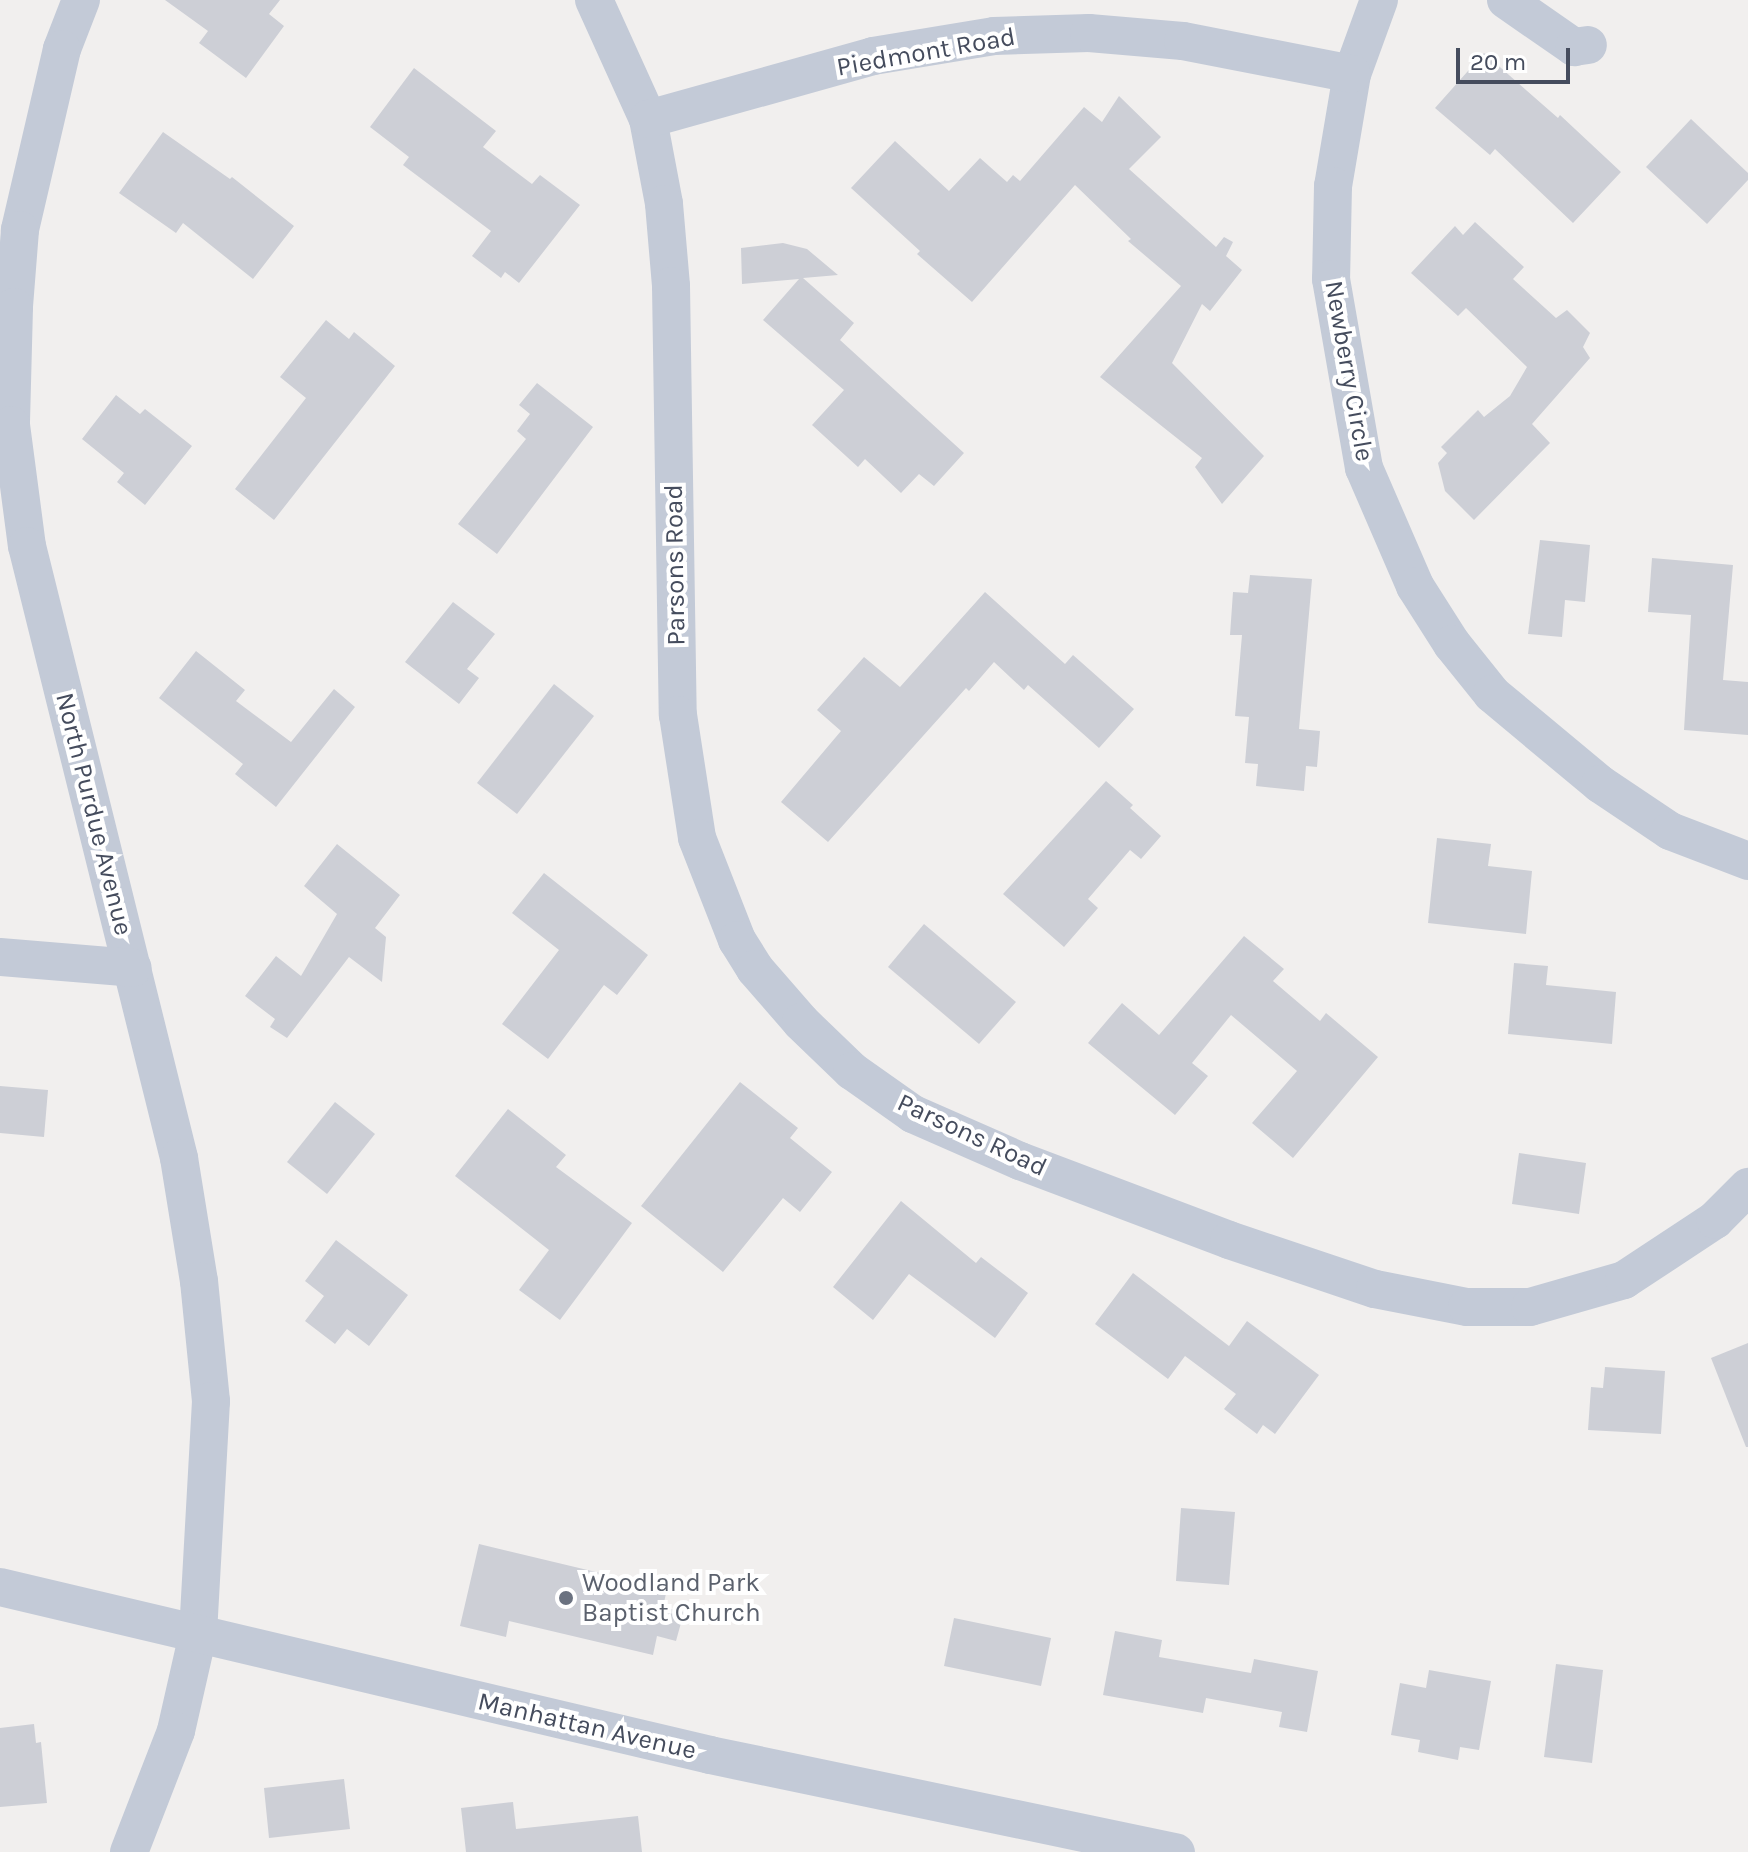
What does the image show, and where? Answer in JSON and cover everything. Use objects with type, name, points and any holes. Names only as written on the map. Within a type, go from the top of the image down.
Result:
[{"type":"street","name":"North Purdue Avenue","points":[[81,0],[62,49],[20,230],[11,425],[27,546],[179,1158],[199,1281],[211,1401],[207,1531],[198,1634],[176,1731],[129,1852]]},
{"type":"street","name":"Parsons Road","points":[[594,0],[648,119],[664,204],[671,286],[678,715],[697,838],[737,940],[755,969],[801,1022],[852,1071],[913,1114],[1020,1161],[1229,1240],[1361,1284],[1467,1307],[1530,1307],[1624,1280],[1715,1220],[1748,1187]]},
{"type":"street","name":"Newberry Circle","points":[[1379,0],[1352,74],[1333,186],[1331,279],[1364,468],[1415,586],[1452,644],[1492,694],[1600,784],[1670,831],[1748,861]]},
{"type":"street","points":[[1506,0],[1574,47],[1588,45]]},
{"type":"street","name":"Piedmont Road","points":[[648,119],[873,56],[994,36],[1089,33],[1183,41],[1352,74]]},
{"type":"street","points":[[0,957],[133,968]]},
{"type":"street","name":"Manhattan Avenue","points":[[0,1587],[710,1755],[1176,1852]]},
{"type":"building","points":[[165,0],[280,0],[269,14],[284,26],[246,78],[199,43],[208,31]]},
{"type":"building","points":[[1484,53],[1558,118],[1560,115],[1621,172],[1573,223],[1495,149],[1490,155],[1435,108]]},
{"type":"building","points":[[414,68],[496,131],[483,147],[532,184],[540,175],[580,205],[519,283],[505,272],[501,278],[472,256],[491,231],[403,165],[409,157],[370,127]]},
{"type":"building","points":[[1119,96],[1161,137],[1129,169],[1216,247],[1224,237],[1233,242],[1226,256],[1242,270],[1210,311],[1202,304],[1172,363],[1264,456],[1222,504],[1195,467],[1202,458],[1100,377],[1181,286],[1128,241],[1131,239],[1075,185],[972,302],[917,254],[920,251],[851,188],[895,141],[949,191],[980,158],[1007,182],[1013,175],[1020,181],[1084,107],[1102,122]]},
{"type":"building","points":[[1691,119],[1748,173],[1748,180],[1707,224],[1646,167]]},
{"type":"building","points":[[163,132],[230,179],[232,177],[294,226],[253,279],[183,223],[176,233],[119,193]]},
{"type":"building","points":[[1475,222],[1524,267],[1513,279],[1556,318],[1567,310],[1590,333],[1583,347],[1590,358],[1532,424],[1550,443],[1474,520],[1445,491],[1438,463],[1447,453],[1441,447],[1478,410],[1484,417],[1510,396],[1527,367],[1466,308],[1458,316],[1411,273],[1455,226],[1463,235]]},
{"type":"building","points":[[783,243],[807,249],[838,275],[803,278],[854,323],[840,340],[964,453],[934,486],[919,474],[901,493],[865,459],[858,467],[812,425],[844,390],[763,320],[799,279],[742,284],[741,248]]},
{"type":"building","points":[[326,320],[349,339],[354,332],[395,366],[274,520],[235,489],[306,398],[280,377]]},
{"type":"building","points":[[537,383],[593,427],[497,554],[458,524],[526,439],[517,431],[530,414],[519,405]]},
{"type":"building","points":[[116,395],[140,414],[145,409],[192,446],[145,505],[117,482],[124,473],[82,439]]},
{"type":"building","points":[[1540,540],[1590,545],[1585,602],[1565,600],[1562,637],[1528,634]]},
{"type":"building","points":[[1652,558],[1733,565],[1723,680],[1748,682],[1748,735],[1684,730],[1691,615],[1648,612]]},
{"type":"building","points":[[1250,575],[1312,579],[1299,729],[1320,731],[1317,767],[1306,766],[1304,791],[1256,786],[1258,764],[1245,763],[1249,717],[1235,716],[1242,635],[1230,635],[1233,592],[1248,593]]},
{"type":"building","points":[[985,592],[1065,664],[1073,655],[1134,709],[1099,748],[1028,685],[1024,690],[994,662],[969,691],[966,688],[828,842],[781,802],[841,731],[817,710],[864,657],[900,687]]},
{"type":"building","points":[[453,602],[495,634],[467,669],[479,678],[459,704],[405,662]]},
{"type":"building","points":[[196,651],[245,690],[236,701],[291,742],[334,689],[355,707],[276,807],[235,774],[243,764],[159,698]]},
{"type":"building","points":[[554,684],[594,716],[517,814],[477,783]]},
{"type":"building","points":[[1106,781],[1161,836],[1141,859],[1130,850],[1088,899],[1098,908],[1064,947],[1003,894]]},
{"type":"building","points":[[1437,838],[1491,844],[1488,866],[1532,871],[1526,934],[1428,923]]},
{"type":"building","points":[[337,844],[400,895],[375,928],[386,937],[382,982],[349,957],[287,1038],[270,1027],[275,1019],[245,996],[276,956],[301,976],[337,914],[304,886]]},
{"type":"building","points":[[544,873],[648,955],[617,995],[604,985],[548,1059],[502,1024],[559,950],[512,913]]},
{"type":"building","points":[[924,924],[1016,1002],[979,1044],[888,967]]},
{"type":"building","points":[[1244,936],[1284,969],[1273,981],[1320,1021],[1326,1013],[1378,1057],[1293,1158],[1252,1123],[1297,1071],[1231,1015],[1192,1063],[1208,1076],[1175,1115],[1088,1043],[1122,1003],[1159,1035]]},
{"type":"building","points":[[1514,963],[1548,966],[1546,985],[1616,992],[1612,1044],[1508,1034]]},
{"type":"building","points":[[740,1082],[798,1128],[790,1138],[832,1172],[800,1212],[783,1198],[723,1272],[641,1206]]},
{"type":"building","points":[[0,1086],[48,1090],[44,1137],[0,1133]]},
{"type":"building","points":[[335,1102],[375,1134],[327,1194],[287,1162]]},
{"type":"building","points":[[508,1109],[566,1155],[556,1167],[632,1223],[560,1320],[519,1290],[549,1250],[455,1176]]},
{"type":"building","points":[[1519,1153],[1586,1163],[1579,1214],[1512,1204]]},
{"type":"building","points":[[901,1201],[976,1263],[981,1257],[1028,1293],[995,1338],[909,1274],[873,1320],[833,1287]]},
{"type":"building","points":[[336,1240],[408,1295],[369,1346],[347,1329],[335,1344],[305,1321],[324,1296],[305,1281]]},
{"type":"building","points":[[1133,1273],[1229,1346],[1247,1321],[1319,1375],[1275,1434],[1263,1425],[1257,1434],[1224,1409],[1236,1394],[1185,1356],[1168,1379],[1095,1324]]},
{"type":"building","points":[[1748,1343],[1748,1447],[1746,1447],[1711,1358]]},
{"type":"building","points":[[1605,1367],[1665,1371],[1661,1434],[1588,1430],[1591,1387],[1603,1388]]},
{"type":"building","points":[[1181,1508],[1235,1512],[1229,1585],[1176,1581]]},
{"type":"building","name":"Woodland Park Baptist Church","points":[[479,1544],[667,1589],[663,1607],[684,1612],[676,1641],[657,1636],[653,1655],[509,1621],[506,1637],[460,1626]]},
{"type":"building","points":[[954,1618],[1051,1638],[1041,1686],[944,1666]]},
{"type":"building","points":[[1115,1631],[1162,1640],[1159,1657],[1251,1673],[1254,1659],[1318,1671],[1307,1732],[1279,1727],[1282,1712],[1206,1698],[1203,1713],[1103,1695]]},
{"type":"building","points":[[1556,1664],[1603,1670],[1592,1763],[1544,1757]]},
{"type":"building","points":[[1429,1670],[1491,1681],[1479,1750],[1460,1747],[1458,1760],[1418,1752],[1420,1740],[1391,1735],[1400,1683],[1426,1688]]},
{"type":"building","points":[[34,1724],[36,1743],[41,1742],[47,1803],[0,1807],[0,1728]]},
{"type":"building","points":[[344,1779],[350,1829],[269,1838],[264,1788]]},
{"type":"building","points":[[513,1802],[516,1829],[638,1816],[642,1852],[466,1852],[461,1808]]},
{"type":"place","name":"Woodland Park Baptist Church","points":[[566,1598]]}]
